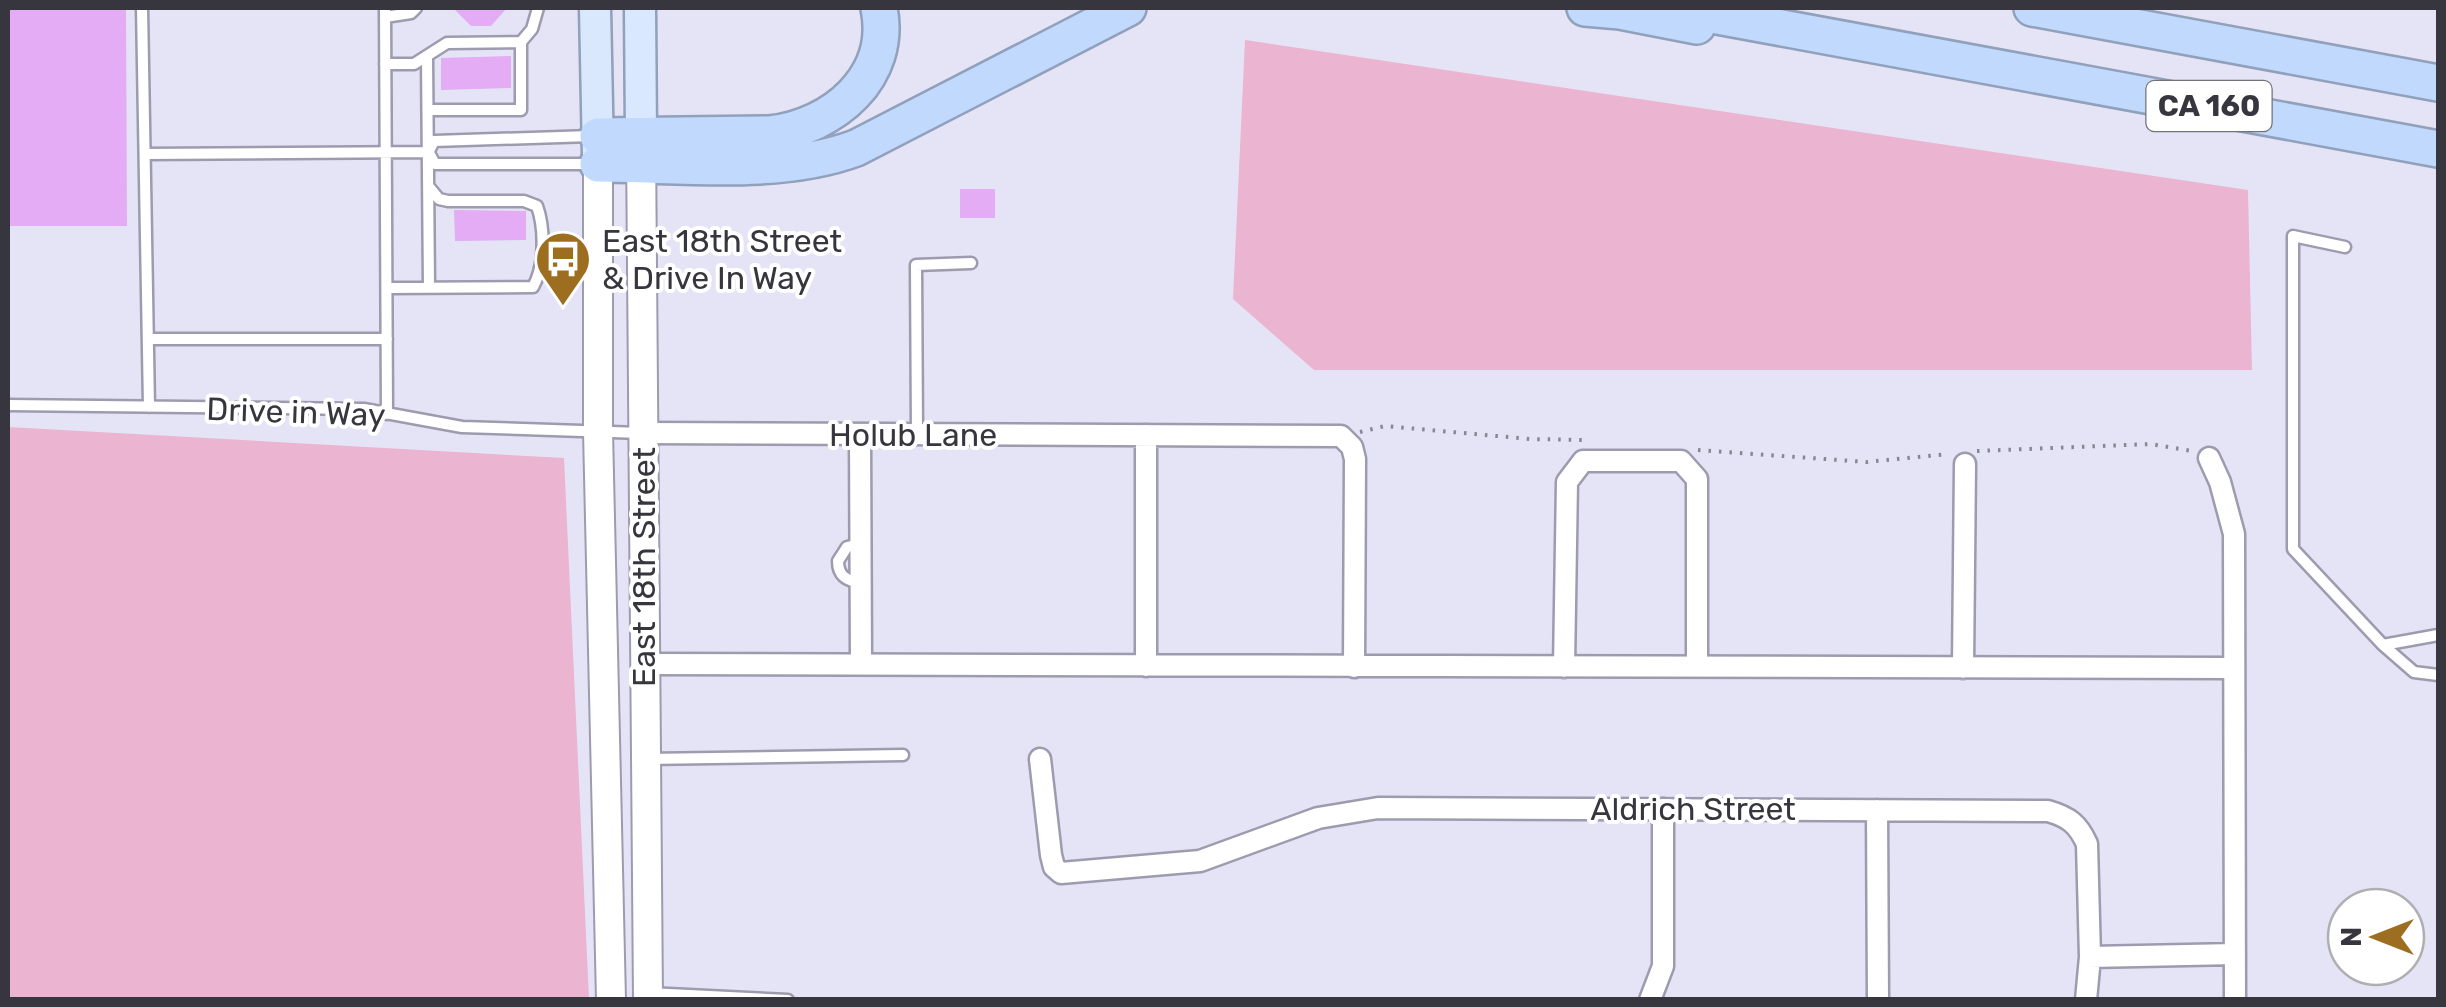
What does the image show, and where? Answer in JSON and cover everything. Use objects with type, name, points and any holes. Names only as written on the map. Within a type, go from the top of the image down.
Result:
[{"type":"highway","points":[[598,150],[797,131],[819,122],[839,110],[870,69],[878,45],[880,8]]},
{"type":"highway","points":[[640,149],[777,164],[830,158],[1128,8]]},
{"type":"highway","points":[[1585,8],[1620,10],[1876,60],[1979,64]]},
{"type":"highway","name":"CA 160","points":[[1674,8],[2438,149]]},
{"type":"highway","name":"CA 160","points":[[2032,8],[2438,83]]},
{"type":"main road","points":[[596,8],[598,150]]},
{"type":"main road","points":[[640,8],[640,149]]},
{"type":"main road","name":"East 18th Street","points":[[640,149],[648,996]]},
{"type":"main road","name":"East 18th Street","points":[[598,150],[598,431],[611,1000]]},
{"type":"street","name":"Holub Lane","points":[[642,433],[1340,436],[1352,446],[1356,459],[1354,667]]},
{"type":"street","points":[[860,434],[860,664]]},
{"type":"street","points":[[1146,435],[1146,666]]},
{"type":"street","points":[[1964,668],[1969,458]]},
{"type":"street","points":[[2209,458],[2234,534],[2236,1000]]},
{"type":"street","points":[[1564,666],[1567,482],[1583,461],[1682,462],[1697,480],[1697,666]]},
{"type":"street","points":[[644,664],[2233,668]]},
{"type":"street","name":"Aldrich Street","points":[[1040,760],[1051,856],[1061,874],[1178,865],[1212,857],[1318,818],[1378,808],[2048,811],[2067,816],[2087,844],[2090,957]]},
{"type":"street","points":[[1650,1000],[1663,966],[1664,808]]},
{"type":"street","points":[[1878,810],[1878,1000]]},
{"type":"street","points":[[2086,1000],[2090,957],[2235,954]]},
{"type":"lane","points":[[142,8],[149,407]]},
{"type":"lane","points":[[388,414],[385,12],[411,14],[416,8]]},
{"type":"lane","points":[[428,110],[521,110],[522,42],[532,29],[537,8]]},
{"type":"lane","points":[[386,64],[414,64],[447,43],[522,42]]},
{"type":"lane","points":[[427,58],[430,288]]},
{"type":"lane","points":[[428,152],[434,141],[598,150]]},
{"type":"lane","points":[[428,152],[435,164],[598,150]]},
{"type":"lane","points":[[145,154],[428,152]]},
{"type":"lane","points":[[387,288],[533,287],[542,230],[537,206],[524,201],[448,201],[429,187]]},
{"type":"lane","points":[[2345,247],[2293,236],[2293,549],[2383,645],[2414,672],[2438,676]]},
{"type":"lane","points":[[917,436],[916,265],[972,263]]},
{"type":"lane","points":[[148,339],[387,340]]},
{"type":"lane","name":"Drive in Way","points":[[8,406],[364,409],[462,427],[642,433]]},
{"type":"lane","points":[[2383,645],[2438,635]]},
{"type":"lane","points":[[645,758],[902,755]]},
{"type":"lane","points":[[648,996],[788,1000]]},
{"type":"path","points":[[1969,458],[2151,444],[2184,448],[2209,458]]},
{"type":"shaded area","points":[[1245,40],[2248,190],[2252,370],[1314,370],[1233,299]]},
{"type":"shaded area","points":[[8,427],[564,458],[589,999],[8,999]]},
{"type":"building","points":[[8,8],[126,8],[127,226],[8,226]]},
{"type":"building","points":[[453,8],[507,8],[491,26],[471,26]]},
{"type":"building","points":[[511,56],[511,88],[441,90],[441,58]]},
{"type":"building","points":[[960,189],[995,189],[995,218],[960,218]]},
{"type":"building","points":[[454,210],[526,211],[526,240],[455,241]]},
{"type":"place","name":"East 18th Street & Drive In Way","points":[[563,308]]}]
